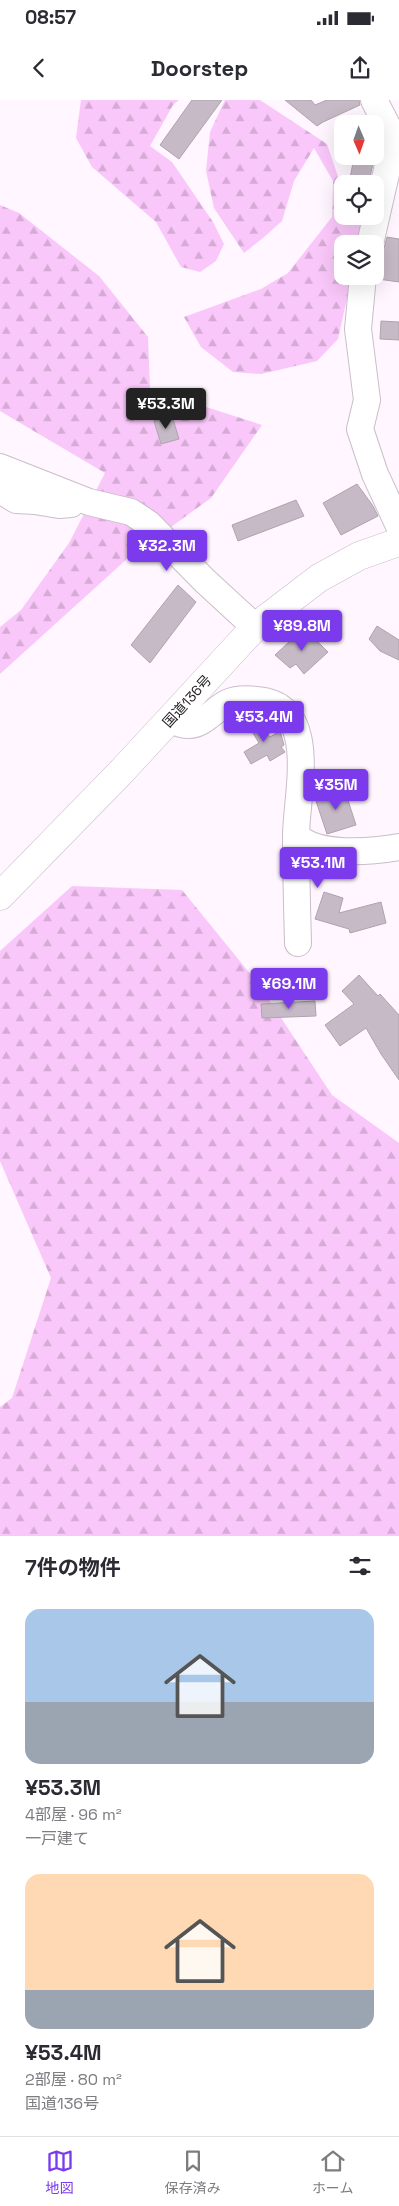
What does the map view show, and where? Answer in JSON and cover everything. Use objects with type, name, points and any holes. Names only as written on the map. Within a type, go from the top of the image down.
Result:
[{"type":"highway","name":"国道136号","points":[[0,896],[46,851],[255,627],[319,578],[359,556],[399,542]]},
{"type":"street","points":[[372,235],[394,139],[374,100]]},
{"type":"street","points":[[362,285],[358,329],[367,400],[360,429],[376,474],[399,526]]},
{"type":"street","points":[[0,467],[89,502],[131,512],[149,524],[205,581],[255,627]]},
{"type":"street","points":[[0,490],[16,500],[35,500],[59,506],[89,502]]},
{"type":"street","points":[[170,720],[188,725],[196,724],[229,702],[247,700],[259,700],[286,711],[296,729],[301,751],[296,835],[298,942]]},
{"type":"street","points":[[296,835],[302,843],[324,850],[399,847]]},
{"type":"green space","points":[[81,100],[179,100],[173,105],[150,146],[172,162],[213,222],[224,244],[216,261],[200,272],[181,267],[156,222],[92,167],[76,138]]},
{"type":"green space","points":[[225,100],[260,100],[327,144],[338,175],[334,175],[334,225],[363,225],[361,235],[334,235],[334,285],[350,285],[338,339],[317,361],[261,374],[233,372],[201,347],[184,317],[261,289],[288,273],[332,217],[333,181],[314,148],[294,181],[282,221],[244,253],[214,208],[206,171],[210,132]]},
{"type":"green space","points":[[0,205],[19,213],[99,276],[148,337],[150,389],[262,425],[211,498],[128,558],[0,674],[0,627],[21,610],[69,543],[105,473],[0,411]]},
{"type":"green space","points":[[72,886],[182,890],[260,986],[332,1095],[399,1143],[399,1536],[0,1536],[0,1407],[12,1398],[51,1278],[0,1161],[0,951]]},
{"type":"building","points":[[192,100],[222,100],[179,159],[160,145]]},
{"type":"building","points":[[285,100],[311,100],[315,105],[327,100],[359,100],[360,105],[338,115],[334,115],[334,117],[317,126]]},
{"type":"building","points":[[353,165],[373,165],[370,175],[351,175]]},
{"type":"building","points":[[387,237],[399,239],[399,282],[384,280],[384,248]]},
{"type":"building","points":[[381,321],[399,322],[399,340],[380,339]]},
{"type":"building","points":[[172,416],[179,439],[161,444],[154,421]]},
{"type":"building","points":[[357,484],[378,516],[341,535],[323,503]]},
{"type":"building","points":[[296,500],[304,516],[238,541],[232,525]]},
{"type":"building","points":[[178,585],[196,602],[150,663],[131,645]]},
{"type":"building","points":[[377,626],[399,640],[399,660],[380,651],[369,639]]},
{"type":"building","points":[[304,628],[328,652],[304,674],[296,664],[290,668],[275,655]]},
{"type":"building","points":[[251,716],[270,737],[280,731],[284,745],[281,747],[285,752],[270,761],[267,755],[251,764],[244,752],[259,743],[245,720]]},
{"type":"building","points":[[344,788],[356,825],[327,834],[315,798]]},
{"type":"building","points":[[324,892],[343,898],[339,913],[381,902],[386,923],[350,933],[349,929],[315,919]]},
{"type":"building","points":[[359,975],[399,1015],[399,1080],[366,1028],[340,1046],[325,1025],[354,1004],[342,991]]},
{"type":"building","points":[[315,1001],[316,1016],[262,1018],[261,1004]]}]
